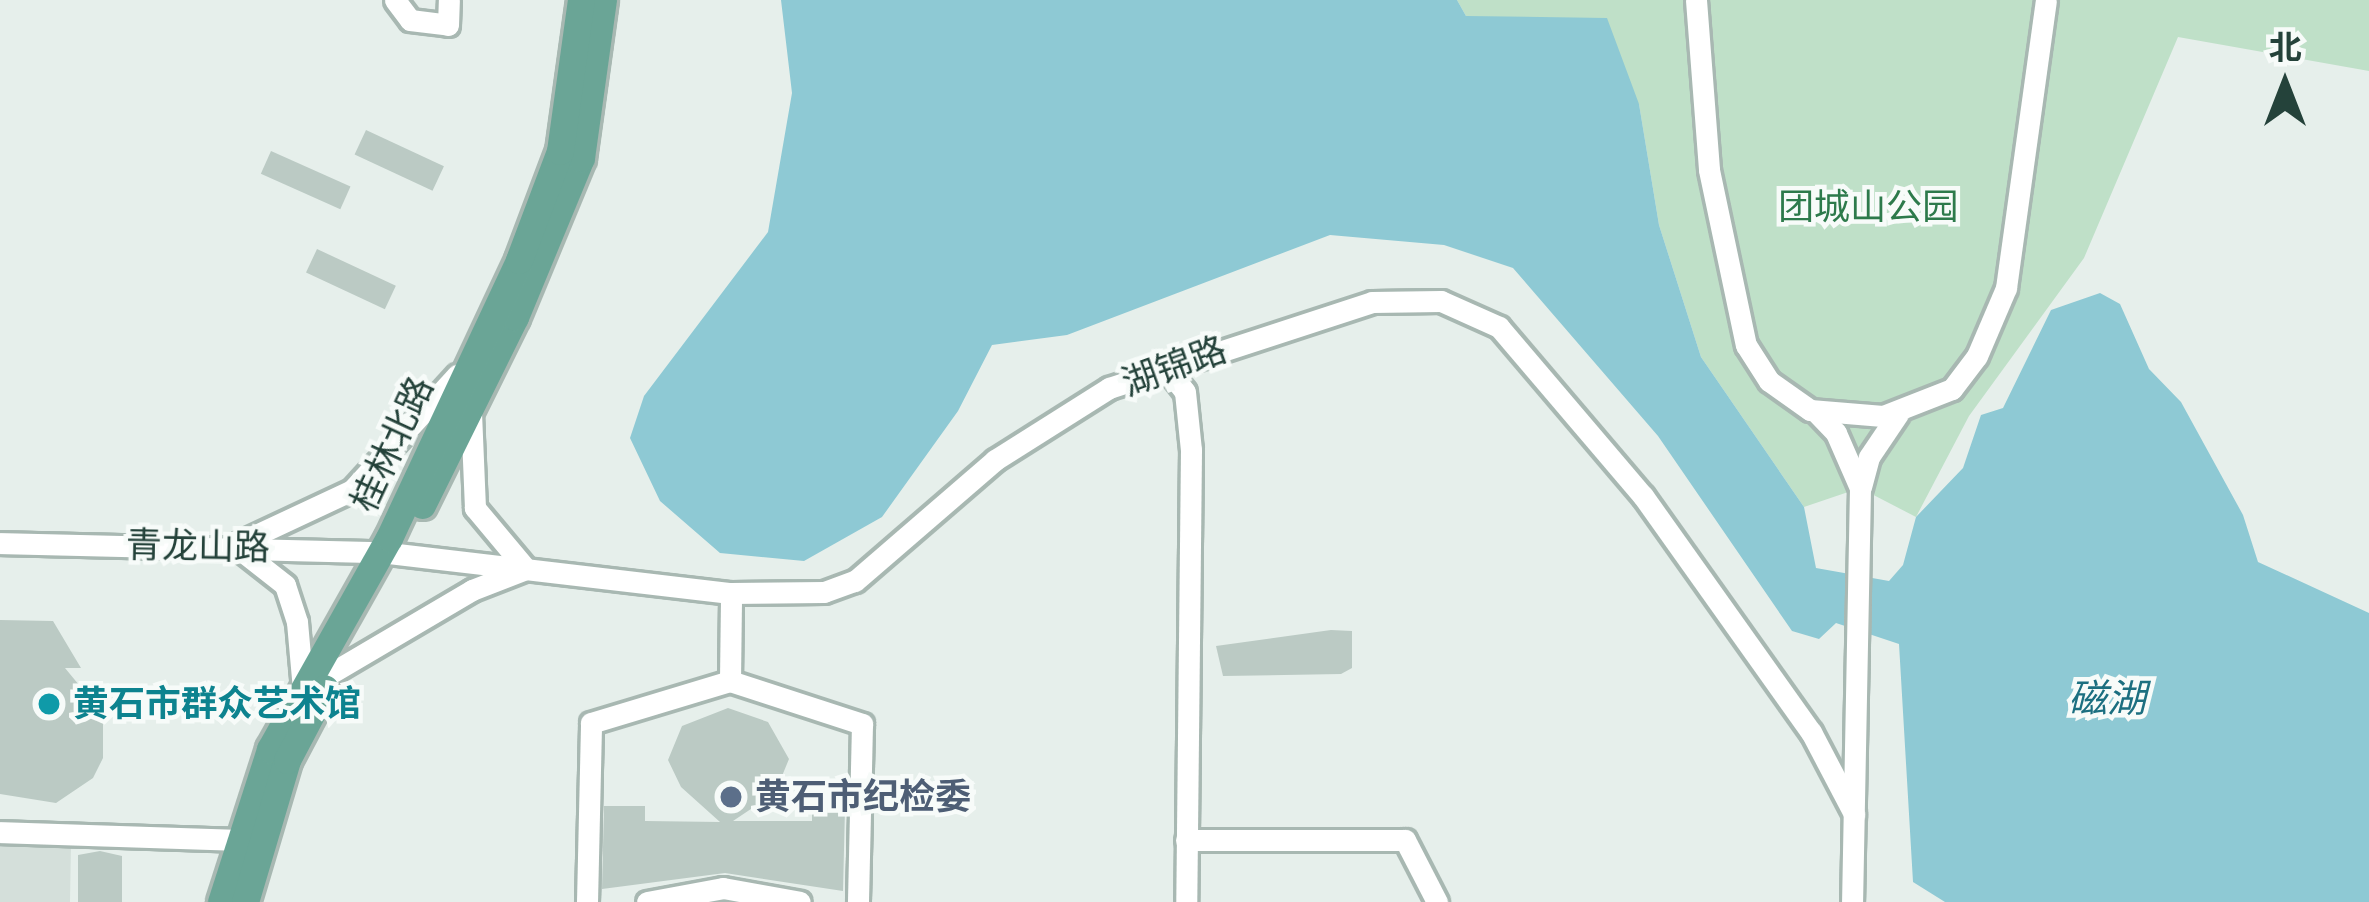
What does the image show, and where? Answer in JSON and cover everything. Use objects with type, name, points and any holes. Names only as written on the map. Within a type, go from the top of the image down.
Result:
[{"type":"main road","name":"桂林北路","points":[[245,902],[287,760],[388,553],[560,151],[581,0]]},
{"type":"main road","name":"桂林北路","points":[[221,902],[270,749],[471,409],[581,158],[603,0]]},
{"type":"street","points":[[395,0],[410,20],[448,25],[448,0]]},
{"type":"street","points":[[1696,0],[1709,170],[1732,295],[1757,364],[1784,394],[1816,412],[1835,433],[1860,488]]},
{"type":"street","points":[[1852,902],[1860,488],[1869,457],[1898,414],[1960,381],[2006,288],[2046,0],[2026,0]]},
{"type":"street","name":"湖锦路","points":[[388,553],[785,597],[855,581],[1024,440],[1164,365],[1372,302],[1441,301],[1485,319],[1643,496],[1811,731],[1854,814]]},
{"type":"street","points":[[303,689],[298,622],[285,585],[232,545],[352,490],[414,430],[475,352]]},
{"type":"street","points":[[1164,365],[1185,392],[1191,450],[1186,902]]},
{"type":"street","points":[[333,671],[472,590],[526,569],[475,508],[471,409]]},
{"type":"street","points":[[1816,412],[1898,414]]},
{"type":"street","name":"青龙山路","points":[[0,543],[232,545],[388,553]]},
{"type":"street","points":[[730,681],[731,593]]},
{"type":"street","points":[[586,902],[591,723],[730,681],[862,724],[858,902]]},
{"type":"street","points":[[0,832],[238,839]]},
{"type":"street","points":[[1186,841],[1405,840],[1437,902]]},
{"type":"street","points":[[647,902],[723,888],[800,902]]},
{"type":"shaded area","points":[[0,843],[71,844],[70,902],[0,902]]},
{"type":"green space","name":"团城山公园","points":[[1457,0],[2369,0],[2369,71],[2178,37],[2084,258],[1969,416],[1916,517],[1860,488],[1804,507],[1701,357],[1659,225],[1639,104],[1466,16]]},
{"type":"water","name":"磁湖","points":[[781,0],[1457,0],[1466,16],[1607,18],[1639,104],[1659,225],[1701,357],[1804,507],[1816,568],[1889,581],[1903,565],[1916,517],[1963,468],[1981,415],[2003,408],[2051,310],[2100,293],[2120,304],[2149,369],[2181,402],[2243,515],[2258,562],[2369,613],[2369,902],[1945,902],[1913,882],[1899,644],[1836,623],[1819,639],[1792,631],[1658,436],[1513,268],[1444,245],[1330,235],[1067,335],[992,345],[958,411],[882,517],[804,561],[720,553],[660,501],[630,438],[644,396],[768,232],[792,93]]},
{"type":"building","points":[[366,130],[444,166],[433,191],[355,154]]},
{"type":"building","points":[[271,151],[350,186],[340,209],[261,174]]},
{"type":"building","points":[[317,249],[396,286],[385,309],[306,273]]},
{"type":"building","name":"黄石市群众艺术馆","points":[[0,620],[53,621],[81,668],[65,668],[103,714],[103,758],[93,778],[56,803],[0,794]]},
{"type":"building","points":[[1352,631],[1352,668],[1341,674],[1223,676],[1216,646]]},
{"type":"building","name":"黄石市纪检委","points":[[728,708],[768,722],[789,759],[775,793],[733,821],[812,821],[812,808],[845,808],[843,891],[725,873],[602,889],[604,806],[645,806],[645,821],[720,822],[681,787],[668,760],[682,726]]},
{"type":"building","points":[[100,851],[122,856],[122,902],[78,902],[78,855]]},
{"type":"place","name":"黄石市群众艺术馆","points":[[49,704]]},
{"type":"place","name":"黄石市纪检委","points":[[731,797]]}]
